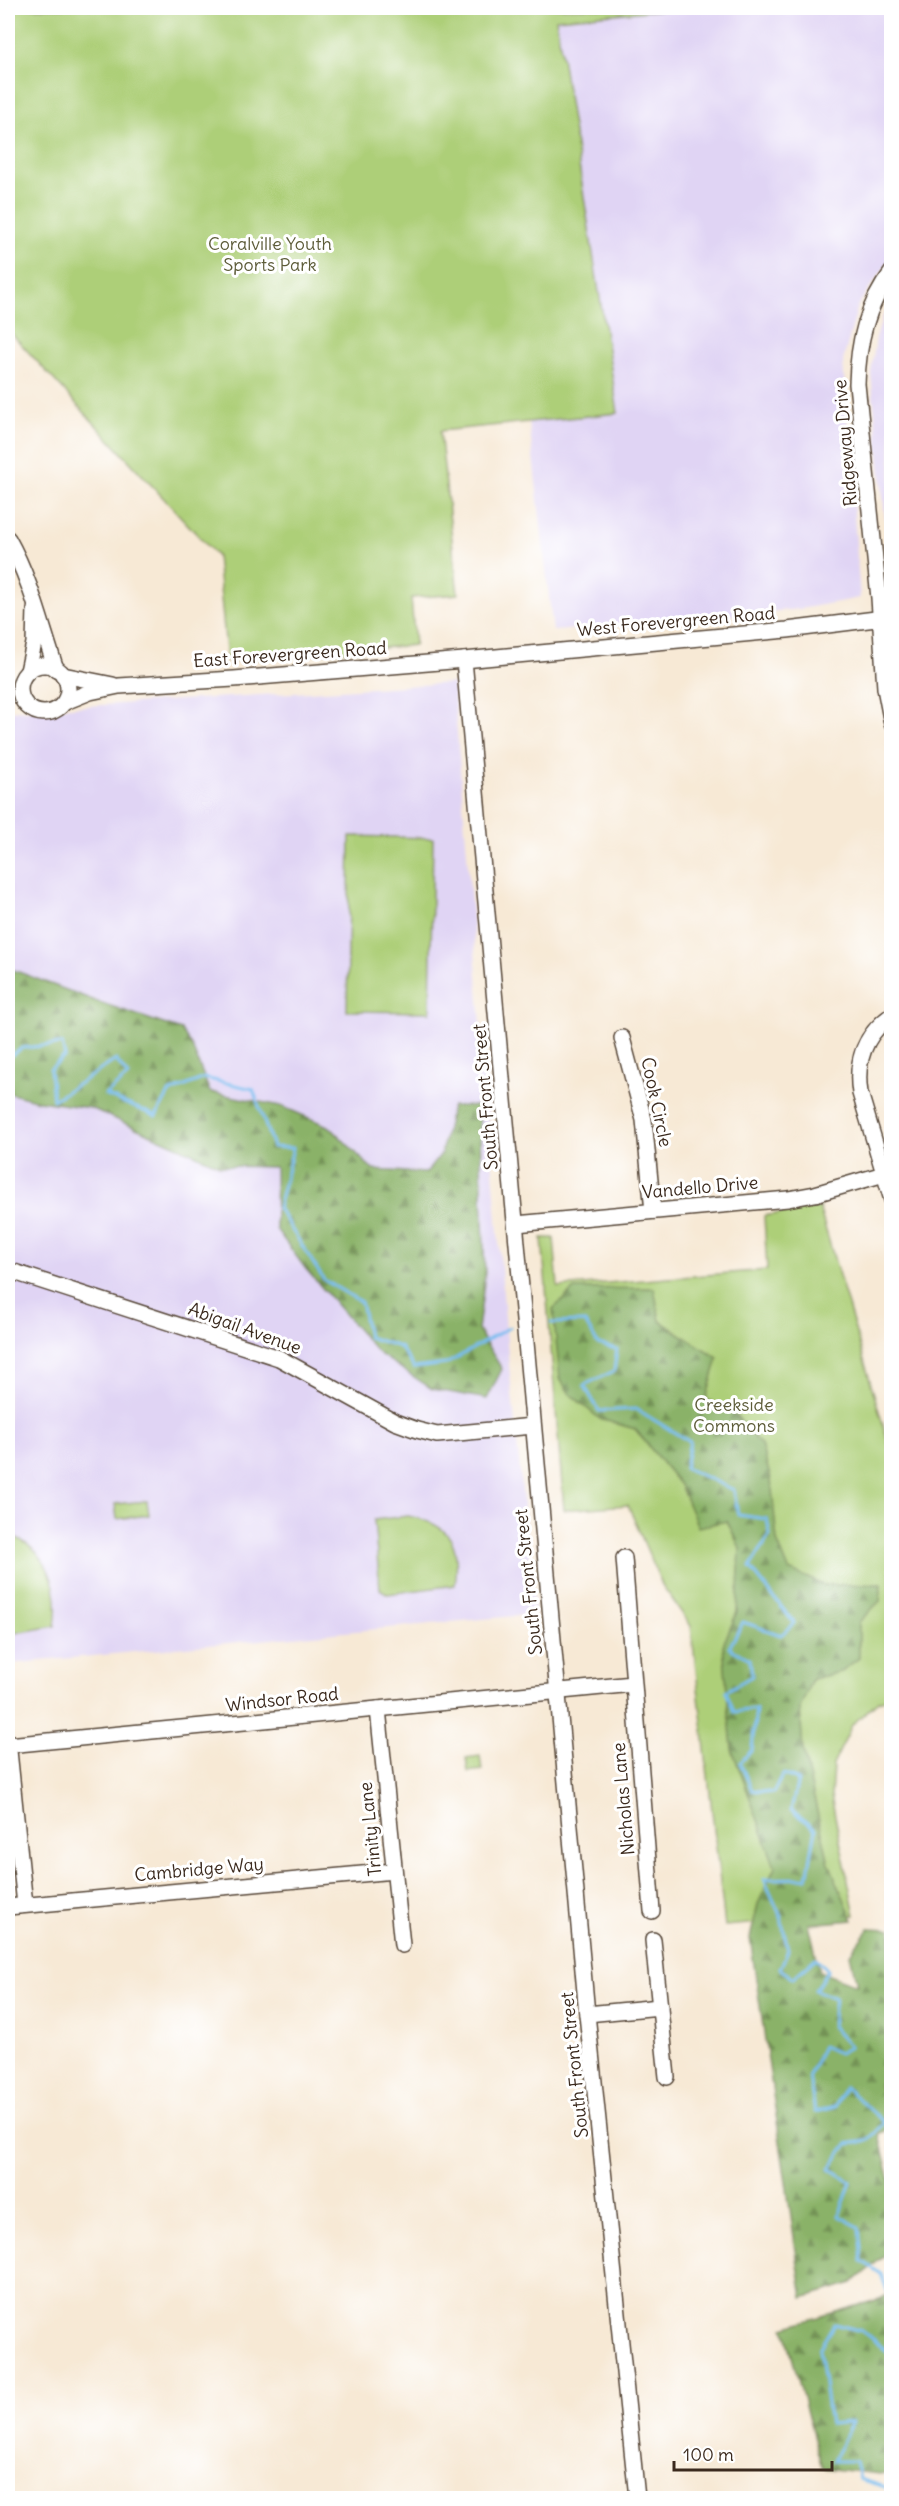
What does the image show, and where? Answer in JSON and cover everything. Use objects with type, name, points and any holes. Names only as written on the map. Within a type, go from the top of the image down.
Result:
[{"type":"street","name":"Ridgeway Drive","points":[[891,272],[868,314],[858,359],[857,384],[886,618],[885,688],[891,724]]},
{"type":"street","points":[[8,539],[18,556],[36,603],[60,672],[68,688],[64,702],[53,711],[45,713],[37,712],[27,705],[20,688],[28,671],[34,643],[36,603]]},
{"type":"street","name":"West Forevergreen Road","points":[[464,660],[787,630],[886,618]]},
{"type":"street","name":"East Forevergreen Road","points":[[64,702],[90,692],[119,686],[464,660]]},
{"type":"street","name":"South Front Street","points":[[464,660],[587,2014],[637,2499]]},
{"type":"street","points":[[28,671],[41,666],[60,672]]},
{"type":"street","name":"East Forevergreen Road","points":[[60,672],[119,686]]},
{"type":"street","points":[[891,1015],[877,1027],[868,1039],[860,1058],[858,1078],[860,1093],[891,1200]]},
{"type":"street","name":"Cook Circle","points":[[622,1038],[644,1120],[653,1211]]},
{"type":"street","name":"Vandello Drive","points":[[516,1224],[788,1198],[825,1191],[884,1174]]},
{"type":"street","name":"Abigail Avenue","points":[[8,1270],[279,1358],[395,1422],[417,1430],[437,1435],[533,1426]]},
{"type":"street","name":"Nicholas Lane","points":[[624,1558],[652,1911]]},
{"type":"street","points":[[559,1692],[633,1684]]},
{"type":"street","name":"Windsor Road","points":[[8,1743],[559,1692]]},
{"type":"street","name":"Trinity Lane","points":[[378,1709],[402,1945]]},
{"type":"street","points":[[8,1743],[25,1905]]},
{"type":"street","name":"Cambridge Way","points":[[8,1907],[394,1871]]},
{"type":"street","points":[[653,1940],[667,2077]]},
{"type":"street","points":[[587,2014],[660,2007]]},
{"type":"shaded area","points":[[682,8],[891,8],[891,258],[858,305],[843,361],[860,598],[800,609],[553,631],[529,422],[617,412],[556,19]]},
{"type":"shaded area","points":[[891,301],[891,546],[885,517],[871,373],[876,338]]},
{"type":"shaded area","points":[[453,683],[509,1366],[535,1614],[8,1664],[8,711]]},
{"type":"green space","name":"Coralville Youth Sports Park","points":[[8,8],[682,8],[556,19],[618,413],[440,431],[458,594],[411,598],[415,645],[227,661],[217,556],[8,330]]},
{"type":"green space","points":[[350,836],[433,838],[430,1012],[347,1011]]},
{"type":"green space","points":[[8,968],[181,1030],[192,1047],[210,1092],[281,1106],[330,1127],[373,1170],[426,1173],[441,1154],[452,1106],[479,1106],[485,1275],[478,1330],[502,1369],[487,1399],[432,1389],[378,1353],[305,1268],[276,1229],[275,1167],[221,1166],[91,1108],[39,1101],[8,1093]]},
{"type":"green space","name":"Creekside Commons","points":[[819,1207],[891,1452],[891,1697],[878,1701],[852,1725],[833,1765],[831,1796],[855,1915],[725,1926],[691,1626],[662,1585],[628,1505],[564,1510],[542,1238],[554,1238],[558,1287],[767,1270],[764,1216]]},
{"type":"green space","points":[[654,1288],[660,1321],[718,1358],[706,1399],[735,1414],[761,1445],[771,1479],[777,1541],[789,1570],[824,1585],[881,1584],[880,1601],[859,1622],[859,1658],[840,1672],[812,1679],[800,1708],[803,1750],[829,1863],[853,1920],[809,1924],[820,1972],[857,1985],[850,1954],[869,1928],[891,1929],[891,2078],[879,2084],[891,2121],[891,2128],[879,2134],[891,2185],[891,2250],[852,2283],[803,2298],[750,1938],[758,1904],[775,1867],[732,1749],[723,1645],[737,1612],[740,1548],[727,1521],[698,1527],[680,1485],[635,1429],[600,1419],[570,1394],[560,1379],[553,1309],[574,1289]]},
{"type":"green space","points":[[147,1501],[149,1515],[117,1519],[115,1504]]},
{"type":"green space","points":[[408,1516],[434,1524],[450,1538],[456,1558],[455,1585],[388,1594],[380,1589],[374,1520]]},
{"type":"green space","points":[[8,1534],[33,1549],[42,1559],[53,1583],[56,1597],[55,1626],[8,1634]]},
{"type":"green space","points":[[480,1756],[482,1770],[468,1772],[466,1758]]},
{"type":"green space","points":[[891,2293],[891,2475],[822,2468],[784,2327],[880,2299]]},
{"type":"waterway","points":[[8,1057],[22,1048],[62,1044],[65,1056],[50,1069],[53,1100],[116,1060],[128,1076],[105,1095],[156,1116],[169,1093],[204,1078],[253,1089],[273,1147],[293,1148],[278,1208],[324,1280],[361,1302],[368,1337],[400,1347],[414,1368],[446,1364],[510,1327]]},
{"type":"waterway","points":[[551,1323],[585,1322],[598,1344],[617,1349],[614,1371],[584,1385],[599,1411],[636,1409],[690,1442],[685,1468],[734,1490],[738,1515],[767,1519],[770,1535],[750,1567],[794,1623],[781,1635],[743,1622],[729,1648],[750,1659],[752,1676],[726,1691],[734,1712],[756,1709],[752,1750],[740,1763],[752,1790],[773,1793],[783,1774],[798,1780],[791,1810],[816,1829],[807,1878],[764,1879],[781,1917],[788,1950],[780,1969],[793,1978],[816,1958],[828,1970],[815,1990],[835,1998],[832,2026],[850,2047],[839,2053],[823,2046],[809,2076],[815,2112],[835,2107],[845,2087],[885,2123],[867,2141],[847,2144],[830,2168],[851,2182],[839,2216],[859,2227],[862,2261],[881,2274],[892,2303]]},
{"type":"waterway","points":[[892,2355],[862,2331],[834,2324],[819,2349],[830,2424],[852,2422],[833,2461],[855,2461],[859,2479],[892,2489]]},
{"type":"waterway","points":[[885,2498],[892,2491]]}]
